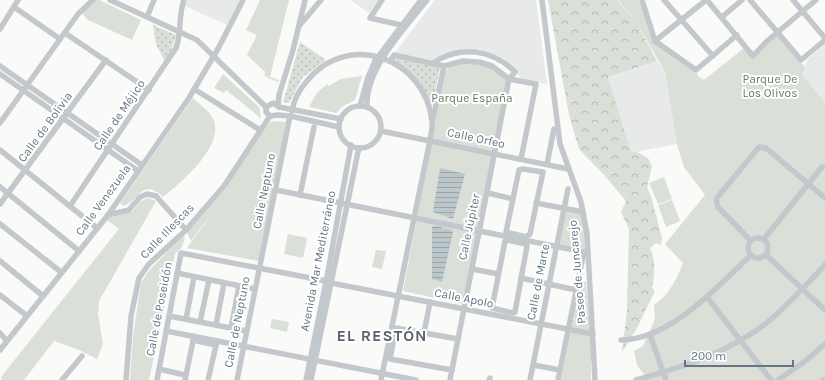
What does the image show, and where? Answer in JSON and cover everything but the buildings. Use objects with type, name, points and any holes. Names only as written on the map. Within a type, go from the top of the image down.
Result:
[{"type":"street","points":[[0,29],[18,0]]},
{"type":"street","points":[[0,123],[78,14],[93,0]]},
{"type":"street","points":[[110,0],[197,40],[266,107],[266,112],[270,116],[291,114],[341,119]]},
{"type":"street","points":[[147,17],[154,0]]},
{"type":"street","name":"Calle de Méjico","points":[[70,206],[176,48],[180,33],[180,16],[184,0]]},
{"type":"street","name":"Calle Venezuela","points":[[0,350],[108,215],[194,89],[214,56],[243,0]]},
{"type":"street","points":[[278,115],[277,105],[279,95],[300,25],[305,0]]},
{"type":"street","points":[[300,25],[310,15],[321,0]]},
{"type":"street","points":[[382,0],[370,18],[401,25]]},
{"type":"street","points":[[360,106],[368,77],[401,25],[421,0]]},
{"type":"street","points":[[367,107],[372,83],[381,56],[427,0]]},
{"type":"street","name":"Paseo de Juncarejo","points":[[542,0],[558,131],[568,169],[577,190],[588,234],[595,380]]},
{"type":"street","points":[[642,0],[655,41],[696,70],[738,35]]},
{"type":"street","points":[[664,0],[713,56]]},
{"type":"street","points":[[655,41],[707,0],[738,35],[753,56],[777,33],[816,0]]},
{"type":"street","points":[[722,17],[742,0]]},
{"type":"street","points":[[750,0],[801,60],[825,39],[793,0]]},
{"type":"street","points":[[14,7],[60,39]]},
{"type":"street","points":[[303,11],[310,15]]},
{"type":"street","points":[[0,16],[5,21]]},
{"type":"street","points":[[65,33],[149,90]]},
{"type":"street","points":[[433,63],[454,53],[466,51],[480,53],[501,61],[515,72],[509,79]]},
{"type":"street","points":[[478,62],[480,53]]},
{"type":"street","name":"Calle Neptuno","points":[[260,269],[294,100],[313,73],[321,66],[339,58],[354,55],[381,56]]},
{"type":"street","points":[[390,61],[394,55],[444,66],[460,61],[478,62],[492,66],[509,79],[536,84],[521,159]]},
{"type":"street","points":[[381,56],[409,74],[416,82],[428,104],[433,123]]},
{"type":"street","name":"Calle de Bolivia","points":[[0,204],[26,171],[106,60]]},
{"type":"street","points":[[0,66],[142,164]]},
{"type":"street","points":[[382,377],[388,359],[398,296],[444,66]]},
{"type":"street","points":[[0,74],[138,171]]},
{"type":"street","name":"Calle Júpiter","points":[[450,380],[496,154],[509,79]]},
{"type":"street","points":[[194,89],[260,130]]},
{"type":"street","points":[[266,107],[277,105],[291,114],[339,127]]},
{"type":"street","points":[[360,106],[367,107],[376,114],[381,125],[380,131],[373,143],[360,148],[351,145],[342,138],[339,127],[341,119],[349,110],[360,106]]},
{"type":"street","name":"Calle Illescas","points":[[126,380],[131,316],[137,283],[149,264],[186,230],[224,186],[270,116]]},
{"type":"street","points":[[300,194],[314,127]]},
{"type":"street","points":[[547,164],[554,129]]},
{"type":"street","name":"Calle Orfeo","points":[[380,131],[568,169]]},
{"type":"street","name":"Avenida Mar Mediterráneo","points":[[306,380],[312,360],[329,282],[344,204],[351,145]]},
{"type":"street","points":[[751,241],[718,207],[716,200],[757,148],[762,146],[766,148],[825,198]]},
{"type":"street","name":"Avenida Mar Mediterráneo","points":[[344,204],[360,148]]},
{"type":"street","points":[[0,150],[97,228]]},
{"type":"street","points":[[764,240],[822,167]]},
{"type":"street","points":[[519,170],[543,172],[536,203],[530,234],[526,237],[508,233],[506,231],[519,170]]},
{"type":"street","points":[[0,187],[79,251]]},
{"type":"street","name":"Calle de Marte","points":[[530,380],[568,189]]},
{"type":"street","points":[[276,190],[584,252],[558,380]]},
{"type":"street","points":[[488,193],[513,199]]},
{"type":"street","points":[[108,215],[129,210],[140,197],[147,194],[156,196],[186,230]]},
{"type":"street","points":[[116,203],[123,209],[129,210]]},
{"type":"street","points":[[536,203],[583,212]]},
{"type":"street","points":[[0,224],[61,272]]},
{"type":"street","points":[[757,238],[764,240],[768,245],[766,255],[757,259],[751,255],[748,247],[751,241],[757,238]]},
{"type":"street","points":[[472,269],[498,274],[505,241],[507,240],[526,244],[527,246],[521,278],[576,290]]},
{"type":"street","name":"Calle Apolo","points":[[181,253],[593,334]]},
{"type":"street","name":"Calle de Poseidón","points":[[157,380],[181,253]]},
{"type":"street","points":[[622,340],[632,340],[650,335],[679,317],[707,297],[751,255]]},
{"type":"street","points":[[766,255],[825,310]]},
{"type":"street","points":[[0,261],[42,296]]},
{"type":"street","points":[[636,380],[688,365],[740,341],[769,320],[825,265]]},
{"type":"street","name":"Calle de Neptuno","points":[[237,380],[260,269]]},
{"type":"street","points":[[177,273],[255,289]]},
{"type":"street","name":"Calle Apolo","points":[[498,274],[492,308],[513,313],[515,311],[521,278]]},
{"type":"street","points":[[186,319],[194,277]]},
{"type":"street","points":[[200,322],[209,280]]},
{"type":"street","points":[[216,325],[224,283]]},
{"type":"street","points":[[231,328],[239,286]]},
{"type":"street","points":[[0,295],[27,316]]},
{"type":"street","points":[[707,297],[770,380]]},
{"type":"street","points":[[424,333],[430,302]]},
{"type":"street","points":[[169,316],[246,332]]},
{"type":"street","points":[[394,327],[458,339]]},
{"type":"street","points":[[166,332],[216,343],[244,345],[382,377],[416,380]]},
{"type":"street","points":[[0,333],[7,340]]},
{"type":"street","points":[[650,335],[666,380]]},
{"type":"street","points":[[0,337],[7,340]]},
{"type":"street","points":[[185,377],[193,338]]},
{"type":"street","points":[[210,380],[216,343]]},
{"type":"street","points":[[778,380],[804,362],[825,344]]},
{"type":"street","points":[[62,380],[82,356]]},
{"type":"street","points":[[388,359],[452,370]]},
{"type":"street","name":"Avenida Mar Mediterráneo","points":[[311,380],[312,360]]},
{"type":"street","points":[[533,365],[560,370]]},
{"type":"street","name":"Calle de Poseidón","points":[[159,369],[185,377]]},
{"type":"shaded area","points":[[187,0],[240,0],[227,25],[185,6]]},
{"type":"shaded area","points":[[351,0],[379,0],[369,13]]},
{"type":"shaded area","points":[[435,0],[536,0],[547,84],[520,78],[515,69],[503,59],[481,50],[460,50],[442,55],[433,60],[395,53]]},
{"type":"shaded area","points":[[825,44],[825,102],[802,75],[807,60]]},
{"type":"shaded area","points":[[657,61],[665,73],[677,144],[631,153],[608,77]]},
{"type":"shaded area","points":[[440,168],[465,174],[453,219],[433,212]]},
{"type":"shaded area","points":[[432,227],[442,227],[442,232],[443,228],[452,230],[453,232],[442,282],[432,279]]},
{"type":"green space","points":[[95,0],[99,0],[141,20],[132,40],[88,20],[81,12]]},
{"type":"green space","points":[[260,0],[289,0],[270,77],[279,80],[279,82],[264,75],[265,72],[247,55],[257,35],[246,30]]},
{"type":"green space","points":[[548,0],[617,0],[637,23],[657,61],[608,77],[631,152],[637,152],[648,158],[652,166],[647,187],[651,196],[662,238],[661,245],[656,243],[650,248],[654,268],[652,288],[655,291],[637,328],[622,352],[627,311],[629,229],[621,212],[626,201],[606,177],[579,149],[569,115]]},
{"type":"green space","name":"Parque De Los Olivos","points":[[618,0],[641,0],[655,42],[696,71],[698,76],[704,80],[744,48],[753,57],[777,35],[805,67],[802,75],[825,102],[825,375],[819,380],[648,380],[637,365],[634,351],[643,346],[655,319],[654,305],[660,301],[675,281],[683,263],[665,244],[705,195],[684,167],[677,144],[665,72],[637,23]]},
{"type":"green space","points":[[153,25],[176,35],[169,57],[165,62],[156,44]]},
{"type":"green space","points":[[300,42],[326,60],[303,77],[289,103],[283,102]]},
{"type":"green space","points":[[393,59],[440,67],[432,107],[429,99],[417,80],[412,74]]},
{"type":"green space","name":"Parque España","points":[[464,62],[489,66],[507,80],[463,304],[403,291],[445,72],[450,66]]},
{"type":"green space","points":[[223,74],[259,107],[261,118],[226,90],[224,93],[214,88]]},
{"type":"green space","points":[[362,76],[355,100],[343,106],[336,113],[309,107],[316,94],[327,84],[329,86],[341,79]]},
{"type":"green space","points":[[193,98],[208,112],[214,121],[215,131],[207,153],[190,173],[163,197],[156,191],[150,189],[145,190],[128,204],[123,206],[120,203]]},
{"type":"green space","points":[[270,122],[286,122],[259,261],[187,248],[221,201],[191,241],[187,233],[226,188],[267,124],[269,125]]},
{"type":"green space","points":[[664,177],[672,199],[658,204],[649,183]]},
{"type":"green space","points":[[147,198],[156,201],[99,301],[98,314],[103,344],[97,359],[79,350],[54,341],[24,380],[2,380],[1,377],[119,229],[107,220],[109,218],[132,212],[140,202]]},
{"type":"green space","points":[[672,200],[680,221],[666,227],[658,205]]},
{"type":"green space","points":[[566,211],[582,214],[585,232],[585,250],[559,245]]},
{"type":"green space","points":[[288,234],[307,238],[303,258],[284,254]]},
{"type":"green space","points":[[183,235],[185,238],[181,248],[175,254],[149,380],[130,380],[133,336],[141,283],[148,272]]},
{"type":"green space","points":[[376,250],[386,251],[382,269],[372,267]]},
{"type":"green space","points":[[581,281],[586,282],[591,341],[591,380],[561,380]]},
{"type":"green space","points":[[272,319],[289,322],[287,332],[270,328]]},
{"type":"district","name":"EL RESTÓN","points":[[382,335]]}]
